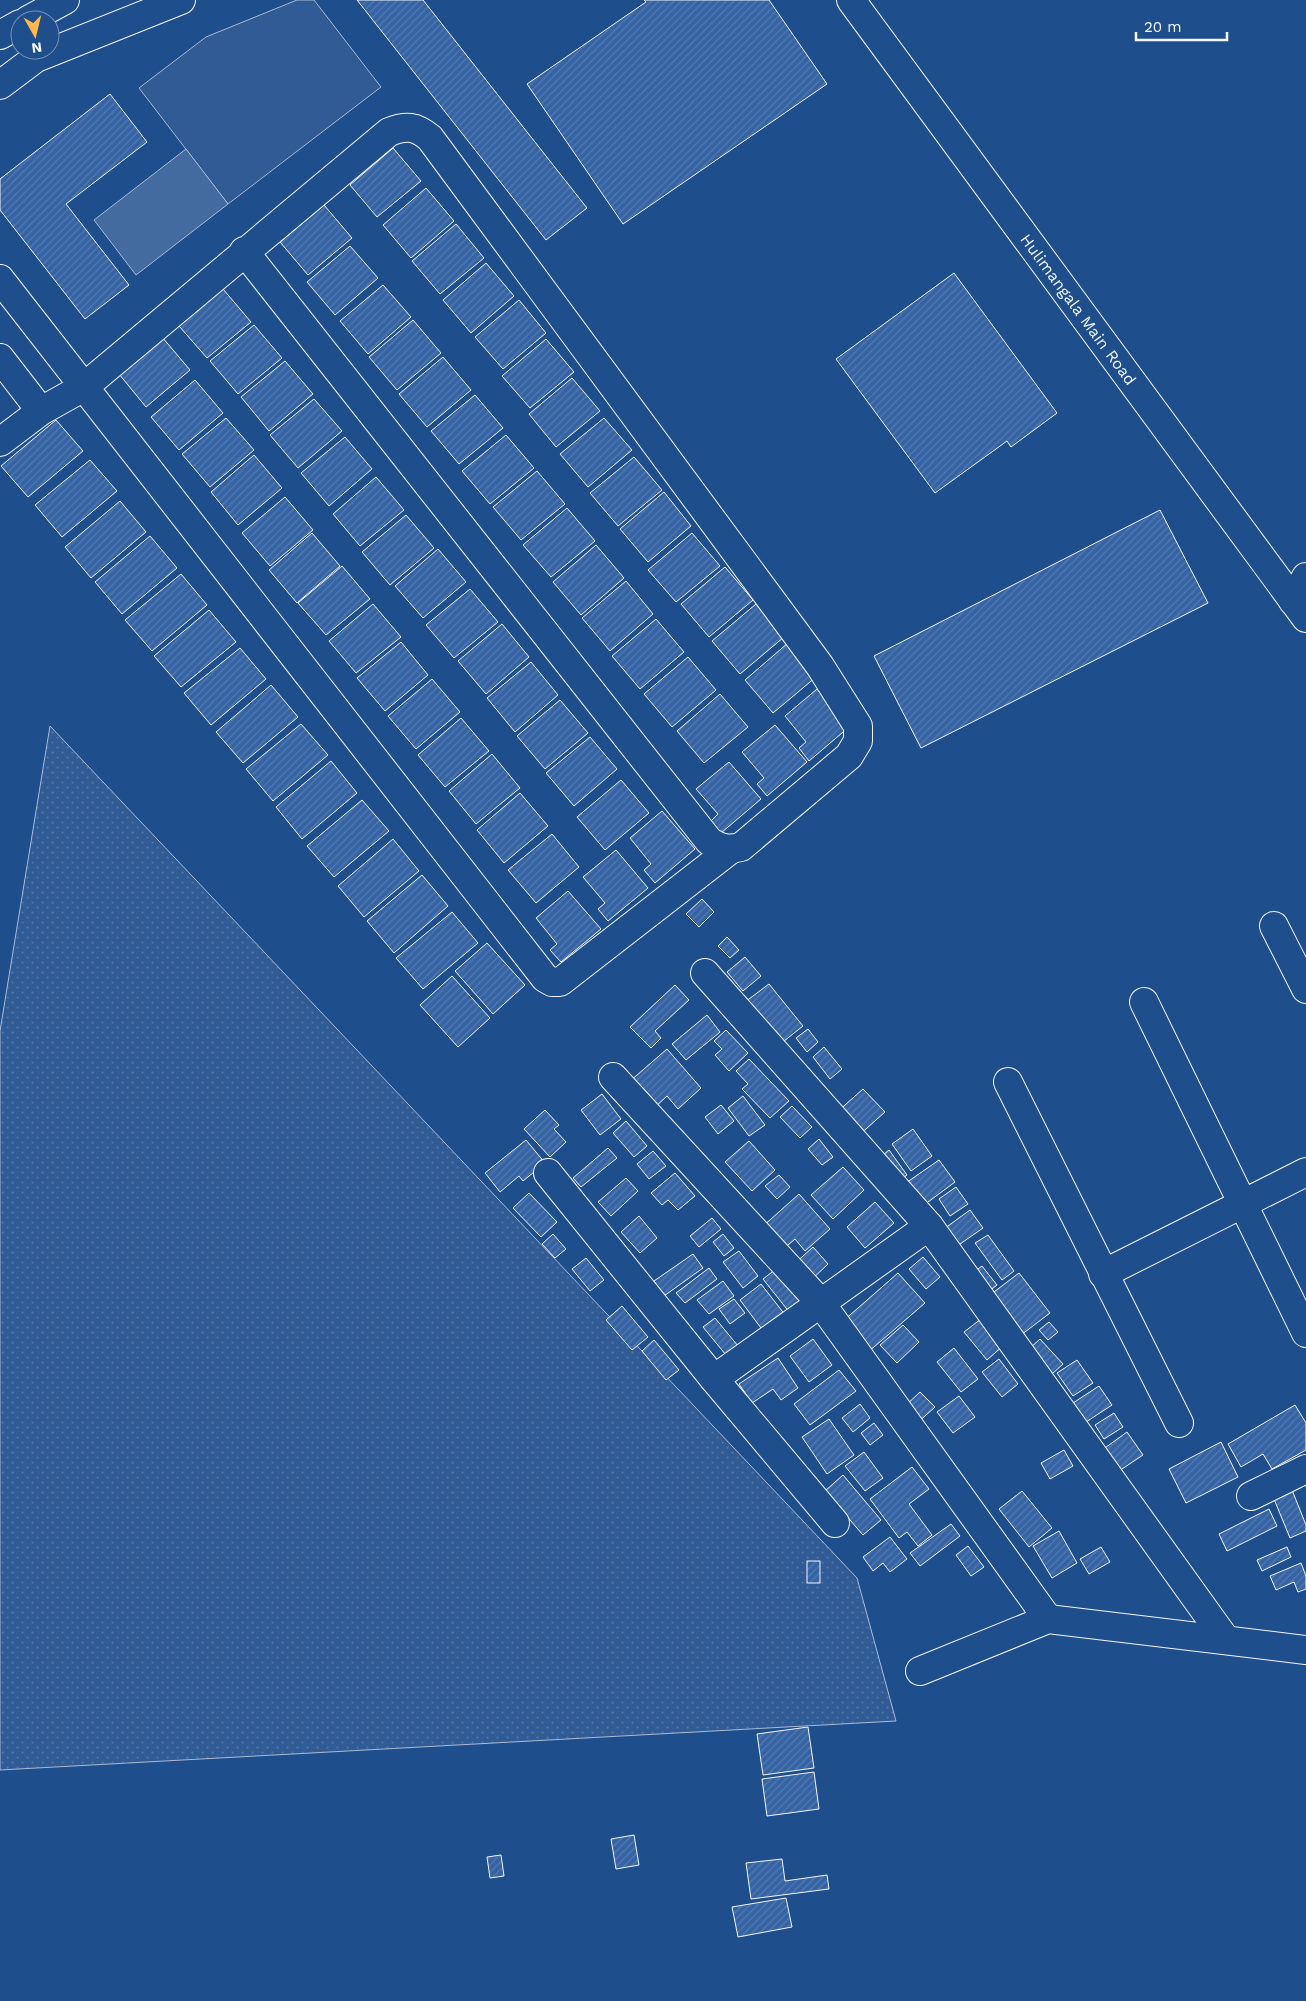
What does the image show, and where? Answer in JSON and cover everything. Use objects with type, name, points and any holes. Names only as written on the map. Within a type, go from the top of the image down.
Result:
[{"type":"street","points":[[46,10],[65,0]]},
{"type":"street","points":[[0,85],[36,58],[180,0]]},
{"type":"street","name":"Hulimangala Main Road","points":[[851,0],[1300,610]]},
{"type":"street","points":[[0,279],[84,387],[545,978],[552,982],[560,982],[730,850],[742,846],[849,756],[858,741],[858,726],[820,666],[430,138],[411,126],[400,127],[389,132],[244,251],[84,387],[41,411],[0,442]]},
{"type":"street","points":[[244,251],[709,842],[720,848],[730,850]]},
{"type":"street","points":[[0,358],[41,411]]},
{"type":"street","points":[[1300,610],[1306,577]]},
{"type":"street","points":[[1274,926],[1306,989]]},
{"type":"street","points":[[705,973],[930,1226],[1226,1640]]},
{"type":"street","points":[[1144,1002],[1306,1333]]},
{"type":"street","points":[[613,1077],[820,1302],[1048,1619]]},
{"type":"street","points":[[1008,1082],[1179,1423]]},
{"type":"street","points":[[1103,1274],[1306,1172]]},
{"type":"street","points":[[548,1173],[714,1379],[834,1523]]},
{"type":"street","points":[[714,1379],[820,1302],[930,1226]]},
{"type":"street","points":[[1252,1496],[1306,1469]]},
{"type":"street","points":[[920,1671],[1048,1619],[1306,1650]]},
{"type":"shaded area","points":[[297,0],[314,0],[381,87],[228,204],[139,88],[206,37]]},
{"type":"shaded area","points":[[186,149],[228,204],[136,275],[94,220]]},
{"type":"shaded area","points":[[50,726],[857,1578],[896,1721],[0,1770],[0,1031]]},
{"type":"building","points":[[357,0],[423,0],[587,208],[546,240]]},
{"type":"building","points":[[644,0],[769,0],[827,84],[623,224],[527,84],[646,2]]},
{"type":"building","points":[[110,94],[147,142],[66,204],[129,285],[85,319],[0,210],[0,179]]},
{"type":"building","points":[[393,148],[421,181],[377,217],[350,185]]},
{"type":"building","points":[[426,188],[454,221],[411,258],[383,225]]},
{"type":"building","points":[[324,205],[352,238],[308,275],[280,242]]},
{"type":"building","points":[[456,224],[484,258],[440,294],[412,261]]},
{"type":"building","points":[[350,246],[378,278],[335,315],[307,282]]},
{"type":"building","points":[[486,263],[514,296],[471,333],[443,300]]},
{"type":"building","points":[[954,273],[1057,413],[1011,447],[1007,441],[935,493],[836,359]]},
{"type":"building","points":[[383,285],[411,317],[368,354],[340,321]]},
{"type":"building","points":[[223,289],[251,322],[207,358],[179,326]]},
{"type":"building","points":[[519,300],[546,333],[503,369],[475,337]]},
{"type":"building","points":[[413,320],[441,353],[397,390],[369,357]]},
{"type":"building","points":[[254,325],[282,358],[238,394],[210,361]]},
{"type":"building","points":[[162,337],[190,370],[146,407],[119,374]]},
{"type":"building","points":[[546,339],[574,372],[530,408],[502,376]]},
{"type":"building","points":[[443,357],[471,390],[427,427],[399,394]]},
{"type":"building","points":[[285,361],[313,394],[269,431],[241,397]]},
{"type":"building","points":[[572,378],[600,411],[556,447],[529,414]]},
{"type":"building","points":[[195,380],[223,413],[179,450],[151,417]]},
{"type":"building","points":[[475,395],[503,428],[459,464],[431,431]]},
{"type":"building","points":[[314,399],[342,431],[298,468],[270,435]]},
{"type":"building","points":[[226,418],[254,450],[210,487],[182,454]]},
{"type":"building","points":[[604,418],[632,450],[588,487],[560,454]]},
{"type":"building","points":[[56,420],[83,451],[28,497],[1,466]]},
{"type":"building","points":[[506,435],[534,468],[490,504],[462,471]]},
{"type":"building","points":[[345,437],[372,469],[329,506],[301,473]]},
{"type":"building","points":[[254,455],[282,488],[238,525],[211,492]]},
{"type":"building","points":[[634,457],[662,490],[618,526],[590,493]]},
{"type":"building","points":[[90,460],[117,491],[62,537],[35,505]]},
{"type":"building","points":[[537,471],[565,504],[521,540],[493,507]]},
{"type":"building","points":[[376,477],[404,510],[360,546],[333,514]]},
{"type":"building","points":[[664,492],[691,526],[648,562],[620,529]]},
{"type":"building","points":[[285,497],[313,530],[270,566],[242,533]]},
{"type":"building","points":[[120,501],[146,532],[91,578],[65,547]]},
{"type":"building","points":[[567,508],[595,541],[551,577],[523,545]]},
{"type":"building","points":[[1160,510],[1208,603],[921,748],[874,656]]},
{"type":"building","points":[[406,515],[434,548],[390,585],[362,552]]},
{"type":"building","points":[[312,533],[340,566],[297,603],[269,570]]},
{"type":"building","points":[[692,533],[720,566],[676,602],[648,570]]},
{"type":"building","points":[[150,536],[177,568],[122,614],[95,582]]},
{"type":"building","points":[[596,545],[624,578],[581,615],[553,582]]},
{"type":"building","points":[[438,549],[466,582],[423,618],[395,586]]},
{"type":"building","points":[[342,566],[370,599],[326,635],[298,603]]},
{"type":"building","points":[[725,567],[753,600],[709,637],[681,604]]},
{"type":"building","points":[[181,574],[207,605],[152,651],[125,620]]},
{"type":"building","points":[[626,581],[653,614],[610,651],[582,618]]},
{"type":"building","points":[[470,589],[498,622],[454,658],[426,625]]},
{"type":"building","points":[[373,604],[401,637],[356,673],[329,641]]},
{"type":"building","points":[[756,604],[784,637],[740,674],[712,641]]},
{"type":"building","points":[[209,610],[236,642],[181,687],[154,656]]},
{"type":"building","points":[[656,619],[684,652],[640,689],[612,656]]},
{"type":"building","points":[[502,624],[529,657],[486,694],[458,661]]},
{"type":"building","points":[[401,642],[428,675],[385,711],[357,678]]},
{"type":"building","points":[[788,643],[816,677],[773,713],[745,680]]},
{"type":"building","points":[[240,648],[266,679],[211,725],[184,693]]},
{"type":"building","points":[[688,657],[716,690],[672,727],[644,694]]},
{"type":"building","points":[[531,662],[558,695],[515,732],[487,698]]},
{"type":"building","points":[[432,679],[460,712],[416,749],[388,716]]},
{"type":"building","points":[[271,685],[298,717],[243,763],[216,732]]},
{"type":"building","points":[[817,689],[849,727],[809,761],[799,748],[806,742],[785,716]]},
{"type":"building","points":[[720,694],[748,727],[704,763],[677,731]]},
{"type":"building","points":[[560,700],[588,733],[545,769],[517,736]]},
{"type":"building","points":[[461,718],[489,751],[445,787],[418,755]]},
{"type":"building","points":[[301,724],[328,755],[273,801],[246,769]]},
{"type":"building","points":[[775,725],[807,762],[767,796],[757,784],[764,778],[742,752]]},
{"type":"building","points":[[590,737],[617,769],[574,806],[546,773]]},
{"type":"building","points":[[492,754],[520,788],[476,824],[449,791]]},
{"type":"building","points":[[331,761],[357,793],[302,839],[276,807]]},
{"type":"building","points":[[729,762],[761,799],[721,833],[711,821],[718,814],[696,789]]},
{"type":"building","points":[[621,780],[649,813],[605,850],[577,817]]},
{"type":"building","points":[[520,793],[548,826],[504,863],[477,830]]},
{"type":"building","points":[[362,800],[389,831],[334,877],[307,846]]},
{"type":"building","points":[[662,811],[695,849],[655,883],[644,870],[651,864],[630,838]]},
{"type":"building","points":[[552,834],[579,867],[536,903],[508,870]]},
{"type":"building","points":[[393,839],[419,871],[364,917],[338,886]]},
{"type":"building","points":[[616,850],[648,888],[608,921],[598,909],[605,903],[583,877]]},
{"type":"building","points":[[422,875],[448,906],[394,953],[367,921]]},
{"type":"building","points":[[568,891],[601,929],[561,962],[550,950],[557,944],[536,918]]},
{"type":"building","points":[[702,899],[714,912],[699,927],[686,914]]},
{"type":"building","points":[[452,912],[478,943],[423,989],[396,958]]},
{"type":"building","points":[[727,937],[739,950],[730,958],[718,946]]},
{"type":"building","points":[[487,943],[525,985],[493,1014],[455,971]]},
{"type":"building","points":[[745,957],[761,976],[743,991],[727,972]]},
{"type":"building","points":[[452,976],[490,1018],[458,1047],[420,1005]]},
{"type":"building","points":[[769,984],[803,1026],[779,1045],[745,1002]]},
{"type":"building","points":[[675,985],[689,1000],[655,1031],[661,1038],[651,1048],[630,1027]]},
{"type":"building","points":[[707,1015],[720,1032],[686,1060],[672,1044]]},
{"type":"building","points":[[808,1029],[818,1042],[807,1052],[796,1038]]},
{"type":"building","points":[[726,1030],[748,1053],[729,1071],[715,1055],[722,1049],[714,1041]]},
{"type":"building","points":[[824,1047],[842,1069],[830,1079],[813,1057]]},
{"type":"building","points":[[667,1049],[701,1088],[678,1109],[667,1096],[653,1109],[629,1082]]},
{"type":"building","points":[[749,1059],[789,1101],[770,1118],[742,1089],[748,1084],[736,1071]]},
{"type":"building","points":[[863,1089],[885,1112],[857,1137],[836,1113]]},
{"type":"building","points":[[602,1094],[621,1119],[600,1135],[581,1110]]},
{"type":"building","points":[[743,1096],[765,1125],[749,1136],[728,1108]]},
{"type":"building","points":[[721,1105],[734,1121],[718,1134],[705,1117]]},
{"type":"building","points":[[792,1106],[812,1127],[800,1138],[780,1117]]},
{"type":"building","points":[[545,1110],[559,1125],[554,1129],[566,1142],[550,1157],[524,1129]]},
{"type":"building","points":[[626,1121],[647,1146],[634,1157],[613,1133]]},
{"type":"building","points":[[913,1129],[932,1156],[911,1171],[892,1144]]},
{"type":"building","points":[[819,1139],[833,1157],[822,1165],[808,1149]]},
{"type":"building","points":[[526,1140],[545,1163],[523,1181],[519,1176],[500,1192],[485,1173]]},
{"type":"building","points":[[749,1141],[775,1170],[752,1191],[725,1162]]},
{"type":"building","points":[[876,1145],[883,1155],[889,1150],[907,1175],[894,1184],[870,1150]]},
{"type":"building","points":[[608,1148],[617,1158],[581,1187],[573,1178]]},
{"type":"building","points":[[653,1151],[666,1166],[649,1179],[637,1164]]},
{"type":"building","points":[[939,1160],[955,1182],[920,1208],[903,1185]]},
{"type":"building","points":[[843,1167],[864,1190],[833,1219],[811,1195]]},
{"type":"building","points":[[675,1173],[695,1196],[678,1210],[668,1200],[662,1205],[651,1193]]},
{"type":"building","points":[[779,1175],[790,1187],[777,1199],[765,1186]]},
{"type":"building","points":[[626,1178],[638,1191],[611,1216],[598,1202]]},
{"type":"building","points":[[956,1187],[968,1204],[950,1216],[939,1199]]},
{"type":"building","points":[[529,1193],[557,1222],[541,1237],[513,1208]]},
{"type":"building","points":[[799,1194],[830,1229],[805,1251],[795,1239],[781,1251],[761,1228]]},
{"type":"building","points":[[875,1202],[894,1223],[865,1248],[847,1227]]},
{"type":"building","points":[[970,1210],[983,1228],[953,1249],[941,1231]]},
{"type":"building","points":[[639,1216],[657,1238],[640,1253],[621,1232]]},
{"type":"building","points":[[712,1218],[721,1229],[699,1247],[690,1236]]},
{"type":"building","points":[[553,1234],[566,1249],[555,1258],[542,1244]]},
{"type":"building","points":[[723,1234],[734,1248],[724,1256],[713,1242]]},
{"type":"building","points":[[988,1235],[1014,1271],[1002,1280],[975,1243]]},
{"type":"building","points":[[813,1247],[828,1264],[808,1283],[792,1266]]},
{"type":"building","points":[[739,1251],[758,1276],[743,1288],[723,1262]]},
{"type":"building","points":[[693,1254],[703,1268],[664,1296],[654,1281]]},
{"type":"building","points":[[923,1257],[940,1277],[926,1289],[909,1269]]},
{"type":"building","points":[[586,1258],[604,1280],[590,1291],[572,1269]]},
{"type":"building","points":[[780,1266],[807,1299],[790,1313],[763,1279]]},
{"type":"building","points":[[982,1266],[997,1285],[984,1295],[969,1276]]},
{"type":"building","points":[[709,1268],[717,1279],[685,1303],[676,1293]]},
{"type":"building","points":[[898,1273],[925,1303],[867,1353],[842,1322]]},
{"type":"building","points":[[1019,1273],[1050,1313],[1021,1335],[990,1295]]},
{"type":"building","points":[[723,1281],[734,1296],[709,1314],[697,1300]]},
{"type":"building","points":[[761,1284],[786,1316],[764,1332],[740,1300]]},
{"type":"building","points":[[734,1299],[745,1313],[730,1324],[719,1309]]},
{"type":"building","points":[[622,1306],[648,1337],[632,1350],[606,1320]]},
{"type":"building","points":[[715,1318],[738,1346],[726,1355],[703,1327]]},
{"type":"building","points":[[981,1319],[1003,1346],[987,1360],[964,1332]]},
{"type":"building","points":[[1049,1322],[1058,1332],[1048,1340],[1039,1330]]},
{"type":"building","points":[[903,1325],[919,1342],[897,1363],[880,1345]]},
{"type":"building","points":[[813,1339],[832,1365],[809,1382],[790,1356]]},
{"type":"building","points":[[1040,1339],[1063,1364],[1052,1374],[1029,1349]]},
{"type":"building","points":[[654,1340],[679,1370],[666,1380],[642,1351]]},
{"type":"building","points":[[954,1348],[978,1379],[961,1392],[937,1362]]},
{"type":"building","points":[[778,1358],[798,1388],[781,1400],[773,1389],[752,1403],[739,1384]]},
{"type":"building","points":[[999,1359],[1018,1384],[1002,1397],[982,1372]]},
{"type":"building","points":[[1077,1360],[1093,1383],[1073,1396],[1057,1373]]},
{"type":"building","points":[[839,1370],[856,1391],[810,1425],[794,1404]]},
{"type":"building","points":[[1099,1386],[1112,1405],[1083,1424],[1070,1405]]},
{"type":"building","points":[[920,1392],[935,1407],[916,1424],[902,1409]]},
{"type":"building","points":[[959,1396],[975,1417],[953,1433],[937,1412]]},
{"type":"building","points":[[860,1404],[870,1418],[853,1432],[842,1418]]},
{"type":"building","points":[[1295,1405],[1306,1423],[1306,1450],[1272,1469],[1263,1454],[1241,1467],[1228,1444]]},
{"type":"building","points":[[1114,1413],[1123,1427],[1104,1439],[1095,1425]]},
{"type":"building","points":[[829,1419],[854,1455],[827,1474],[802,1437]]},
{"type":"building","points":[[874,1423],[883,1435],[870,1445],[861,1433]]},
{"type":"building","points":[[1127,1432],[1143,1455],[1113,1475],[1098,1453]]},
{"type":"building","points":[[1221,1442],[1238,1477],[1186,1503],[1169,1469]]},
{"type":"building","points":[[1064,1450],[1073,1466],[1050,1479],[1041,1463]]},
{"type":"building","points":[[864,1452],[883,1478],[865,1491],[845,1466]]},
{"type":"building","points":[[912,1467],[929,1489],[909,1504],[932,1535],[918,1546],[907,1532],[899,1538],[870,1499]]},
{"type":"building","points":[[843,1475],[881,1520],[863,1535],[825,1491]]},
{"type":"building","points":[[1292,1490],[1306,1525],[1306,1531],[1290,1538],[1274,1499]]},
{"type":"building","points":[[1022,1491],[1052,1528],[1029,1547],[999,1509]]},
{"type":"building","points":[[1269,1509],[1277,1526],[1227,1551],[1219,1534]]},
{"type":"building","points":[[951,1524],[960,1536],[920,1566],[910,1553]]},
{"type":"building","points":[[1059,1531],[1077,1563],[1052,1578],[1033,1546]]},
{"type":"building","points":[[890,1537],[907,1559],[890,1572],[883,1563],[873,1571],[863,1557]]},
{"type":"building","points":[[968,1546],[984,1567],[971,1576],[956,1555]]},
{"type":"building","points":[[1101,1547],[1110,1562],[1089,1574],[1080,1559]]},
{"type":"building","points":[[1287,1547],[1291,1557],[1262,1571],[1257,1560]]},
{"type":"building","points":[[807,1561],[820,1561],[820,1583],[807,1583]]},
{"type":"building","points":[[1301,1563],[1306,1576],[1306,1589],[1298,1592],[1294,1582],[1276,1590],[1270,1576]]},
{"type":"building","points":[[808,1727],[814,1768],[763,1775],[757,1734]]},
{"type":"building","points":[[814,1772],[819,1809],[767,1816],[762,1779]]},
{"type":"building","points":[[634,1835],[639,1865],[616,1869],[611,1839]]},
{"type":"building","points":[[501,1855],[504,1876],[490,1878],[487,1857]]},
{"type":"building","points":[[782,1859],[785,1881],[827,1875],[829,1889],[751,1899],[746,1863]]},
{"type":"building","points":[[786,1898],[792,1927],[738,1937],[732,1907]]}]
